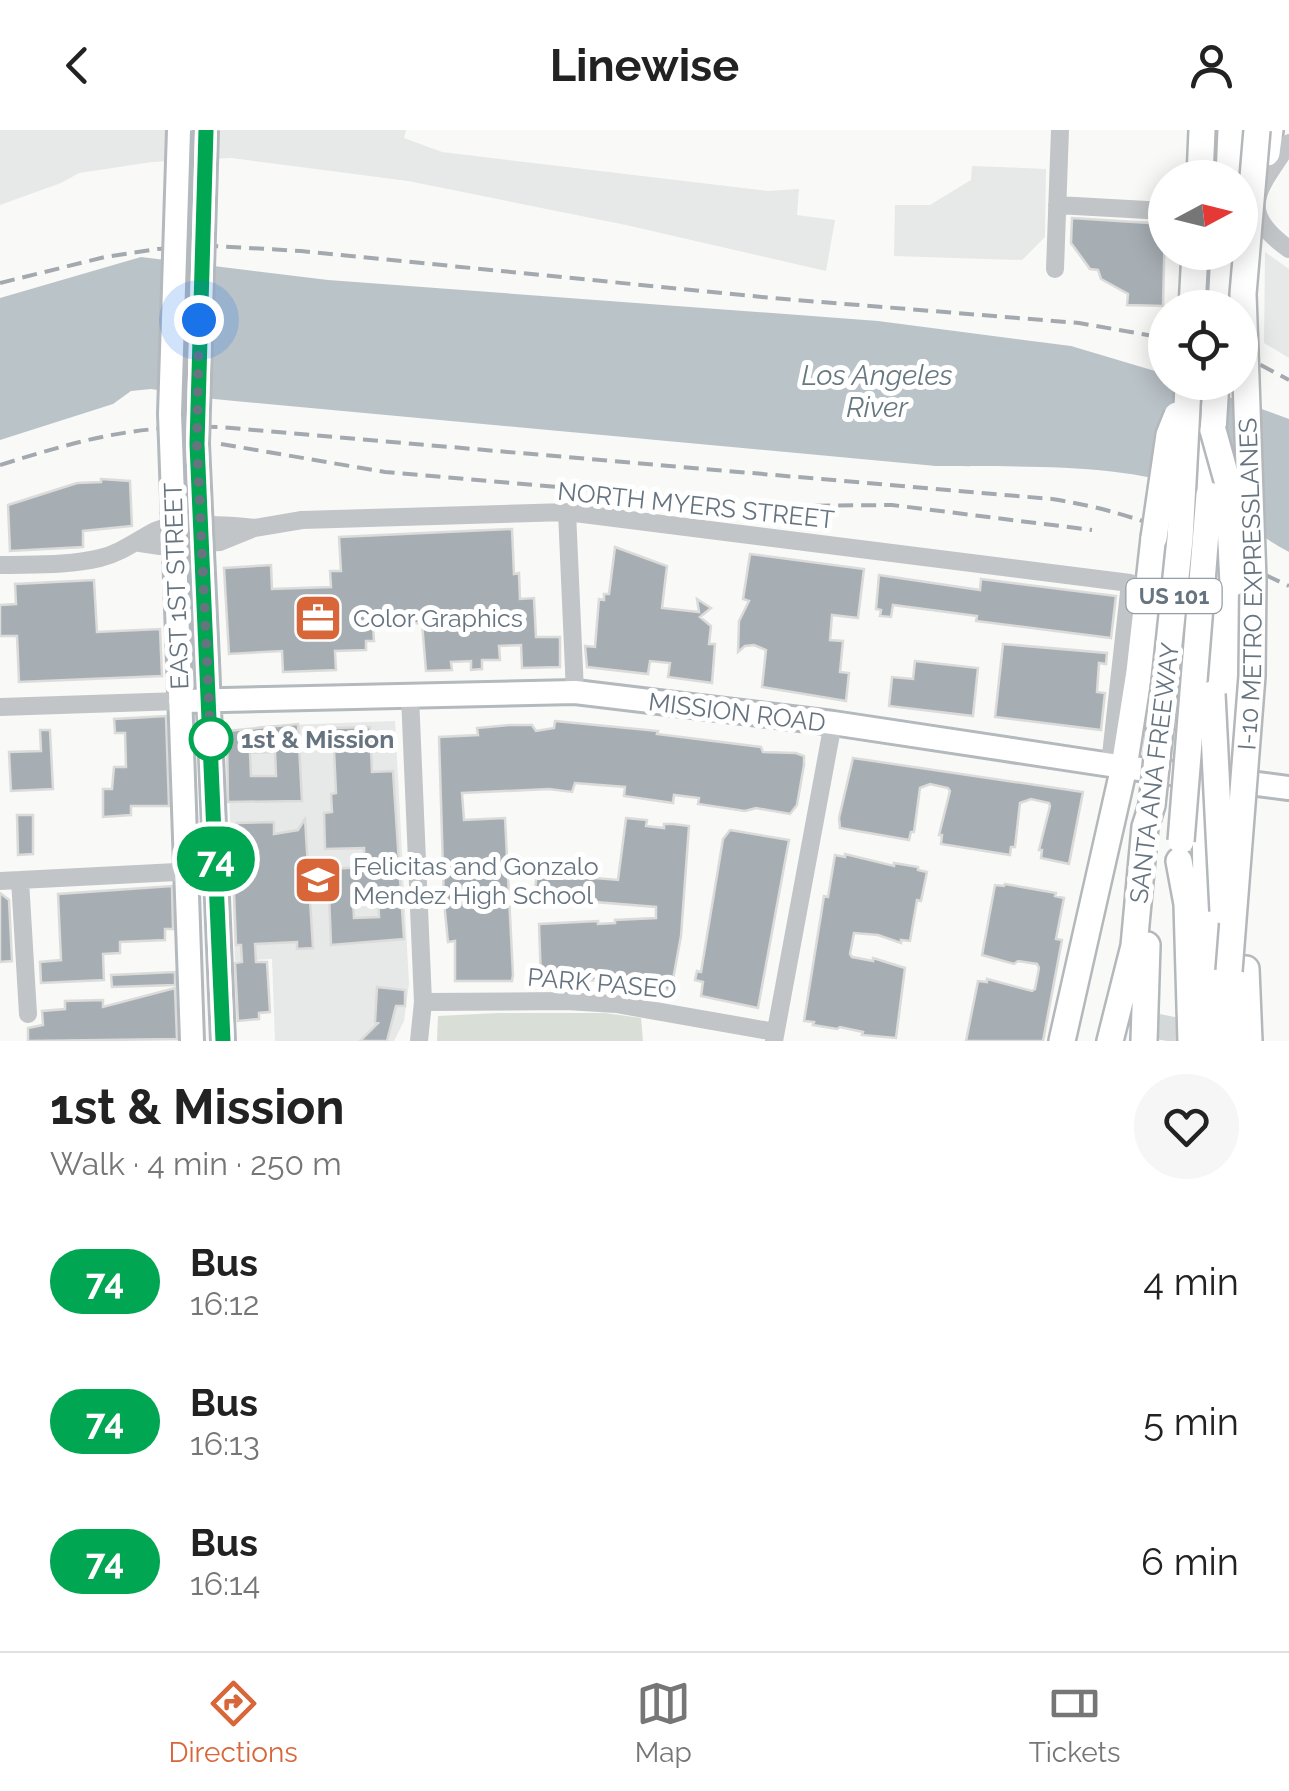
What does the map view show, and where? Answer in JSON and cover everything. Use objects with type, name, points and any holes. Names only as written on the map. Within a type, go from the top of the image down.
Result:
[{"type":"highway","points":[[1201,160],[1202,130]]},
{"type":"highway","points":[[1230,160],[1232,130]]},
{"type":"highway","name":"I-10 METRO EXPRESSLANES","points":[[1249,1041],[1237,970],[1253,580],[1243,294],[1256,130]]},
{"type":"highway","name":"I-10 METRO EXPRESSLANES","points":[[1231,1041],[1265,687],[1266,562],[1257,285],[1270,130]]},
{"type":"highway","points":[[1074,1041],[1117,766],[1139,672],[1168,435],[1182,400]]},
{"type":"highway","name":"SANTA ANA FREEWAY","points":[[1110,1041],[1134,946],[1145,827],[1152,806],[1180,539],[1187,400]]},
{"type":"highway","name":"SANTA ANA FREEWAY","points":[[1172,1014],[1180,851],[1215,400]]},
{"type":"highway","points":[[1207,1041],[1218,779],[1233,583],[1228,484],[1214,430]]},
{"type":"highway","points":[[1208,495],[1215,575],[1212,694],[1217,839],[1237,970]]},
{"type":"highway","points":[[1144,1041],[1152,806]]},
{"type":"highway","points":[[1180,851],[1187,904],[1190,1041]]},
{"type":"highway","points":[[1062,1041],[1100,882]]},
{"type":"main road","name":"EAST 1ST STREET","points":[[179,130],[170,428],[192,1041]]},
{"type":"main road","name":"EAST 1ST STREET","points":[[206,130],[197,444],[223,1041]]},
{"type":"main road","name":"MISSION ROAD","points":[[180,701],[576,692],[833,722],[1289,788]]},
{"type":"street","points":[[1055,269],[1060,130]]},
{"type":"street","points":[[1289,143],[1260,184],[1257,202],[1262,228],[1289,249]]},
{"type":"street","points":[[1058,204],[1148,210]]},
{"type":"street","points":[[567,512],[576,692]]},
{"type":"street","name":"NORTH MYERS STREET","points":[[0,566],[72,563],[114,554],[140,543],[160,546],[302,520],[567,512],[1130,583],[1117,766]]},
{"type":"street","points":[[410,696],[423,1002],[419,1041]]},
{"type":"street","points":[[0,707],[180,701]]},
{"type":"street","points":[[774,1037],[833,722]]},
{"type":"street","points":[[0,881],[216,870]]},
{"type":"street","points":[[20,880],[28,1014]]},
{"type":"street","name":"PARK PASEO","points":[[423,1002],[605,1003],[677,1013],[774,1037]]},
{"type":"shaded area","points":[[0,130],[406,130],[404,138],[442,152],[768,191],[799,189],[797,215],[835,220],[826,271],[408,181],[231,158],[152,162],[79,173],[0,205]]},
{"type":"shaded area","points":[[972,166],[1046,169],[1045,237],[1022,260],[894,256],[895,205],[930,205],[971,180]]},
{"type":"shaded area","points":[[1265,252],[1289,269],[1289,358],[1264,343]]},
{"type":"shaded area","name":"Felicitas and Gonzalo Mendez High School","points":[[395,721],[409,984],[404,1021],[394,1041],[275,1041],[272,959],[235,961],[227,731],[258,726]]},
{"type":"shaded area","points":[[605,1013],[641,1018],[643,1041],[437,1041],[438,1016]]},
{"type":"water","name":"Los Angeles River","points":[[141,257],[328,280],[878,321],[1071,346],[1148,369],[1148,400],[1237,400],[1289,419],[1289,552],[1190,490],[1165,481],[1101,470],[936,466],[214,399],[151,389],[131,391],[113,404],[0,440],[0,298]]},
{"type":"building","points":[[1072,218],[1148,223],[1148,270],[1164,270],[1163,290],[1148,290],[1148,306],[1127,305],[1128,294],[1101,279],[1098,270],[1090,269],[1071,243]]},
{"type":"building","points":[[101,479],[130,481],[132,526],[83,531],[83,547],[10,551],[8,505]]},
{"type":"building","points":[[512,529],[514,574],[519,573],[520,599],[534,598],[536,637],[560,637],[560,667],[522,668],[521,645],[499,646],[500,660],[482,660],[482,669],[471,670],[471,661],[451,662],[452,670],[426,671],[422,623],[373,625],[374,641],[366,641],[366,650],[335,651],[336,670],[283,672],[282,651],[229,654],[224,568],[271,565],[272,589],[331,587],[330,571],[341,571],[339,537]]},
{"type":"building","points":[[615,547],[667,566],[662,608],[699,612],[697,599],[711,608],[700,617],[711,626],[709,644],[715,644],[712,683],[668,677],[670,663],[650,661],[648,674],[587,667],[585,646],[595,647],[599,599],[604,600],[604,594],[609,594]]},
{"type":"building","points":[[750,554],[864,569],[858,618],[832,615],[830,640],[843,641],[840,672],[849,673],[846,701],[762,687],[766,650],[754,645],[738,652],[739,621],[749,601],[743,599]]},
{"type":"building","points":[[879,575],[980,590],[981,579],[1116,596],[1111,638],[976,621],[977,616],[893,605],[891,617],[880,616],[881,610],[876,609]]},
{"type":"building","points":[[94,580],[97,632],[160,629],[162,676],[19,682],[17,636],[0,636],[0,605],[16,604],[15,584]]},
{"type":"building","points":[[1003,644],[1107,653],[1106,664],[1099,663],[1097,692],[1105,693],[1101,730],[995,717]]},
{"type":"building","points":[[915,661],[978,668],[973,716],[889,706],[892,677],[913,679]]},
{"type":"building","points":[[166,716],[169,806],[131,806],[131,815],[103,817],[103,789],[112,789],[114,767],[126,767],[125,733],[115,733],[114,719]]},
{"type":"building","points":[[555,721],[658,731],[657,734],[761,747],[763,752],[796,753],[804,756],[797,805],[790,814],[756,808],[745,811],[698,804],[699,798],[674,795],[673,803],[624,796],[625,787],[575,783],[572,792],[549,789],[462,793],[464,820],[505,818],[513,975],[512,981],[455,981],[455,941],[448,942],[444,902],[439,737],[478,735],[477,728],[509,725],[532,725],[536,731],[554,728]]},
{"type":"building","points":[[298,724],[302,801],[228,802],[227,731]],"holes":[[[275,752],[276,776],[251,776],[250,753]]]},
{"type":"building","points":[[370,727],[372,772],[393,771],[404,939],[331,945],[328,869],[365,867],[364,848],[325,849],[324,813],[332,812],[331,794],[336,793],[333,728]],"holes":[[[378,890],[379,917],[354,918],[353,899]]]},
{"type":"building","points":[[40,730],[50,730],[53,789],[11,791],[9,752],[41,751]]},
{"type":"building","points":[[853,758],[1083,792],[1069,864],[1041,858],[1039,850],[1050,806],[1031,799],[1020,803],[1015,847],[1011,847],[1010,855],[941,844],[939,835],[950,791],[930,784],[920,788],[914,832],[909,840],[840,828]]},
{"type":"building","points":[[17,815],[33,815],[33,854],[18,855]]},
{"type":"building","points":[[626,818],[647,820],[646,826],[689,826],[681,936],[671,990],[624,985],[617,980],[541,981],[539,924],[598,924],[656,918],[656,907],[534,897],[537,873],[618,880]]},
{"type":"building","points":[[305,819],[313,948],[297,949],[297,942],[255,944],[256,962],[267,962],[270,1012],[259,1013],[259,1019],[238,1021],[235,963],[242,962],[241,945],[236,945],[233,866],[239,866],[237,823],[274,822],[274,834],[298,830]]},
{"type":"building","points":[[730,830],[789,840],[758,1008],[701,996],[703,982],[695,980],[697,971],[701,972],[723,839]]},
{"type":"building","points":[[835,855],[927,872],[921,901],[917,900],[910,941],[901,943],[878,935],[854,933],[850,954],[905,968],[896,1038],[862,1035],[863,1032],[804,1021],[824,896],[828,897]]},
{"type":"building","points":[[995,885],[1056,893],[1055,896],[1064,898],[1056,939],[1062,940],[1043,1041],[966,1041],[978,981],[987,979],[1035,989],[1037,964],[1014,964],[982,955]]},
{"type":"building","points":[[172,886],[173,929],[165,929],[165,940],[120,942],[120,953],[103,954],[104,980],[41,983],[40,962],[61,960],[58,894]]},
{"type":"building","points":[[0,893],[9,900],[12,961],[0,962]]},
{"type":"building","points":[[175,972],[175,985],[112,987],[111,975]]},
{"type":"building","points":[[377,987],[405,990],[405,1006],[396,1006],[387,1041],[360,1041],[378,1023]]},
{"type":"building","points":[[175,988],[177,1039],[28,1041],[28,1028],[43,1025],[42,1011],[65,1009],[65,1001],[103,1000],[103,1007]]},
{"type":"tunnel","points":[[1167,1041],[1172,1015]]},
{"type":"tram line","points":[[196,130],[187,454],[215,1041]]},
{"type":"railway","points":[[0,283],[105,257],[215,246],[1079,323],[1148,335]]},
{"type":"railway","points":[[1258,364],[1289,380]]},
{"type":"railway","points":[[0,465],[107,436],[219,427],[1052,499],[1147,523],[1289,586]]},
{"type":"railway","points":[[221,444],[385,472],[776,506],[892,505],[1092,530]]},
{"type":"bus line","name":"74","points":[[206,130],[197,444],[223,1041]]},
{"type":"place","name":"Color Graphics","points":[[318,618]]},
{"type":"place","name":"1st & Mission","points":[[211,739]]},
{"type":"place","name":"Felicitas and Gonzalo Mendez High School","points":[[318,880]]},
{"type":"route","points":[[199,320],[197,444],[211,746],[211,739]]}]
